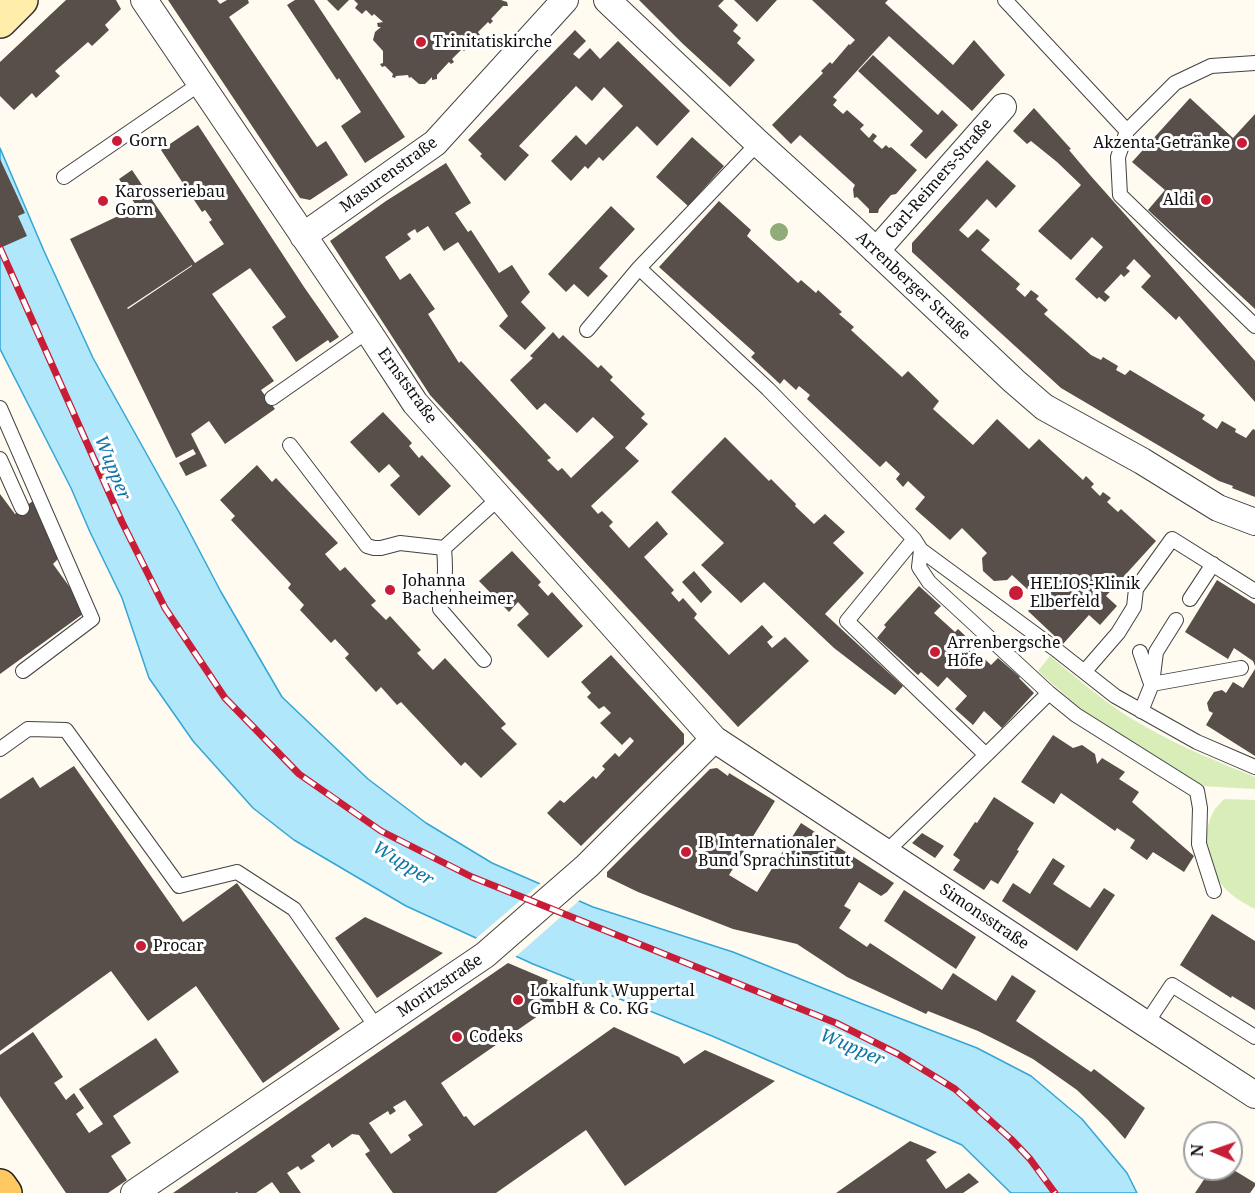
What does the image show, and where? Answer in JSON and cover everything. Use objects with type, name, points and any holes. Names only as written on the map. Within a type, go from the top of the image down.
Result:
[{"type":"main road","points":[[0,21],[21,0]]},
{"type":"main road","points":[[0,1186],[5,1193]]},
{"type":"street","name":"Ernststraße","points":[[144,0],[415,403],[714,739]]},
{"type":"street","name":"Masurenstraße","points":[[303,236],[435,143],[566,0]]},
{"type":"street","name":"Arrenberger Straße","points":[[607,0],[1044,407],[1142,461],[1218,508],[1255,522]]},
{"type":"street","name":"Carl-Reimers-Straße","points":[[876,251],[1003,107]]},
{"type":"street","name":"Simonsstraße","points":[[714,739],[1255,1095]]},
{"type":"street","name":"Moritzstraße","points":[[134,1193],[485,955],[588,866],[714,739]]},
{"type":"lane","points":[[1005,0],[1127,131]]},
{"type":"lane","points":[[1255,63],[1211,66],[1175,82],[1127,131],[1118,157],[1120,195],[1255,326]]},
{"type":"lane","points":[[64,177],[201,83]]},
{"type":"lane","points":[[587,330],[639,268],[758,143]]},
{"type":"lane","points":[[639,268],[768,389],[918,544],[1115,696],[1197,742],[1255,767]]},
{"type":"lane","points":[[272,398],[368,331]]},
{"type":"lane","points":[[0,408],[92,619],[23,670]]},
{"type":"lane","points":[[290,445],[368,546],[374,548],[400,543],[444,548],[499,498]]},
{"type":"lane","points":[[0,459],[22,508]]},
{"type":"lane","points":[[1085,671],[1118,633],[1134,607],[1136,589],[1172,539],[1255,591]]},
{"type":"lane","points":[[918,544],[919,567],[929,582],[1050,693],[1076,716],[1197,791],[1200,808],[1198,844],[1214,891]]},
{"type":"lane","points":[[918,544],[847,621],[986,755]]},
{"type":"lane","points":[[444,548],[445,579],[439,603],[440,609],[484,660]]},
{"type":"lane","points":[[1190,599],[1213,564]]},
{"type":"lane","points":[[1141,711],[1152,684],[1156,652],[1176,620]]},
{"type":"lane","points":[[1140,652],[1152,684]]},
{"type":"lane","points":[[1152,684],[1241,668]]},
{"type":"lane","points":[[886,852],[1050,693]]},
{"type":"lane","points":[[0,749],[28,729],[66,730],[179,886],[237,873],[294,909],[377,1028]]},
{"type":"lane","points":[[1146,1024],[1172,984],[1255,1037]]},
{"type":"green space","points":[[1050,656],[1096,694],[1133,720],[1186,748],[1255,777],[1255,789],[1202,786],[1089,716],[1038,671]]},
{"type":"green space","points":[[1224,799],[1255,800],[1255,909],[1231,894],[1223,886],[1211,866],[1207,831],[1215,809]]},
{"type":"water","name":"Wupper","points":[[0,148],[93,358],[221,592],[282,697],[368,779],[426,823],[492,863],[593,907],[733,952],[977,1048],[1031,1076],[1082,1119],[1127,1173],[1137,1193],[1011,1193],[962,1145],[712,1036],[533,964],[406,906],[294,840],[253,808],[193,741],[149,678],[122,598],[71,488],[0,349]]},
{"type":"pier","points":[[542,882],[581,899],[513,959],[473,941]]},
{"type":"building","points":[[66,0],[116,0],[121,9],[105,25],[109,30],[92,46],[88,42],[55,71],[60,76],[36,98],[32,93],[14,110],[0,96],[0,62]]},
{"type":"building","points":[[168,0],[217,0],[220,4],[227,0],[248,0],[249,3],[229,17],[317,147],[326,141],[348,175],[310,200],[300,198]]},
{"type":"building","points":[[295,0],[314,0],[405,137],[365,163],[341,126],[361,112],[287,5]]},
{"type":"building","points":[[327,0],[349,0],[338,11]]},
{"type":"building","name":"Trinitatiskirche","points":[[354,0],[501,0],[507,2],[508,6],[503,6],[491,19],[493,21],[490,24],[488,22],[478,32],[480,35],[477,37],[475,35],[465,46],[467,48],[464,51],[462,49],[452,59],[454,62],[451,64],[449,62],[437,75],[437,79],[432,80],[432,77],[425,84],[419,84],[408,75],[392,77],[393,74],[385,66],[382,67],[380,64],[383,63],[383,51],[373,40],[375,32],[381,27],[378,27],[377,23],[383,22],[366,10],[362,14],[355,8],[358,4]]},
{"type":"building","points":[[639,0],[724,0],[718,6],[738,25],[733,31],[741,38],[737,43],[755,60],[730,87]]},
{"type":"building","points":[[734,0],[777,0],[757,22]]},
{"type":"building","points":[[812,0],[888,0],[885,3],[953,65],[974,40],[1005,75],[972,111],[889,36],[875,51],[833,97],[837,100],[833,105],[843,114],[847,110],[864,125],[860,129],[869,138],[873,133],[877,136],[873,141],[882,149],[886,145],[891,147],[917,170],[896,194],[891,195],[878,213],[869,213],[869,209],[857,197],[854,198],[855,185],[800,135],[791,144],[772,125],[823,73],[821,71],[830,62],[832,64],[855,40]]},
{"type":"building","points":[[575,30],[586,41],[573,54],[579,59],[590,48],[600,59],[618,41],[690,111],[657,146],[637,126],[603,161],[599,157],[588,169],[585,166],[571,181],[551,161],[576,135],[586,145],[623,106],[604,87],[592,101],[576,86],[519,146],[529,155],[505,181],[480,156],[482,154],[468,140]]},
{"type":"building","points":[[873,55],[938,115],[942,110],[958,125],[926,159],[910,145],[923,131],[858,71]]},
{"type":"building","name":"Aldi","points":[[1190,98],[1233,138],[1255,114],[1255,309],[1148,210],[1165,190],[1132,162]]},
{"type":"building","points":[[1034,108],[1071,149],[1069,150],[1090,175],[1255,361],[1255,402],[1179,316],[1176,320],[1141,287],[1151,276],[1134,259],[1126,268],[1130,271],[1124,277],[1121,274],[1104,292],[1110,297],[1105,302],[1099,297],[1097,299],[1075,279],[1103,247],[1092,237],[1071,260],[1038,231],[1081,185],[1031,141],[1027,144],[1013,131]]},
{"type":"building","points":[[198,125],[339,337],[330,343],[328,340],[296,362],[272,327],[286,317],[250,268],[212,294],[274,381],[261,390],[275,409],[225,444],[209,421],[191,434],[207,466],[186,476],[179,463],[196,454],[193,449],[176,458],[70,239],[137,207],[119,179],[132,170],[195,263],[224,244],[209,222],[212,220],[205,210],[202,212],[161,150]],"holes":[[[192,265],[128,309],[127,308]]]},
{"type":"building","points":[[692,137],[724,166],[688,206],[656,177]]},
{"type":"building","points":[[0,159],[25,213],[18,216],[27,236],[0,248]]},
{"type":"building","points":[[987,160],[1016,186],[996,208],[987,199],[959,230],[968,238],[977,229],[990,240],[981,250],[1020,284],[1016,289],[1025,297],[1031,290],[1039,296],[1036,299],[1048,310],[1044,314],[1091,355],[1101,360],[1103,357],[1118,366],[1116,370],[1125,375],[1130,370],[1205,415],[1202,419],[1217,429],[1222,421],[1246,438],[1253,429],[1255,430],[1255,497],[1219,481],[1061,388],[912,252],[912,243]]},
{"type":"building","points":[[446,163],[471,203],[455,213],[468,232],[471,230],[499,273],[512,265],[530,292],[521,302],[546,328],[525,350],[499,326],[508,316],[458,242],[444,251],[428,226],[417,233],[415,229],[407,234],[411,239],[385,257],[400,280],[410,273],[435,309],[428,314],[459,363],[461,361],[551,458],[547,460],[558,471],[562,468],[571,478],[614,437],[593,417],[577,433],[545,403],[537,410],[510,380],[533,358],[530,356],[553,332],[559,339],[563,335],[598,368],[601,365],[613,377],[610,380],[645,414],[641,418],[648,424],[625,448],[639,461],[591,506],[598,514],[602,511],[613,522],[609,526],[629,548],[657,521],[668,534],[644,557],[674,590],[671,593],[679,602],[683,598],[697,614],[694,618],[729,655],[762,625],[773,637],[767,642],[772,648],[785,637],[809,661],[738,727],[430,395],[330,241],[386,201]]},
{"type":"building","points":[[719,201],[751,230],[747,236],[798,283],[801,280],[816,293],[818,290],[842,312],[839,314],[854,327],[851,330],[902,377],[908,371],[939,401],[933,409],[973,445],[997,419],[1029,449],[1039,439],[1083,480],[1086,476],[1094,484],[1091,487],[1100,496],[1103,492],[1111,498],[1107,502],[1118,512],[1121,509],[1156,541],[1106,596],[1117,606],[1100,625],[1089,615],[1063,644],[1028,611],[1038,599],[1012,575],[1007,580],[994,581],[983,571],[982,558],[987,553],[962,528],[950,540],[915,509],[925,497],[908,481],[903,487],[896,479],[900,474],[886,461],[880,467],[807,399],[810,395],[799,386],[796,390],[784,379],[780,384],[751,357],[755,353],[659,267]]},
{"type":"building","points":[[611,206],[635,229],[599,268],[608,276],[588,297],[574,284],[566,292],[548,274]]},
{"type":"building","points":[[383,412],[412,443],[409,446],[419,458],[422,455],[451,486],[419,516],[390,485],[400,476],[389,464],[379,473],[350,442]]},
{"type":"building","points":[[725,437],[769,481],[771,479],[814,524],[825,514],[845,532],[833,543],[864,573],[825,614],[903,686],[895,695],[834,648],[764,582],[741,603],[701,565],[724,543],[671,492]]},
{"type":"building","points":[[257,465],[272,482],[276,478],[338,543],[325,554],[340,571],[345,567],[376,601],[371,605],[386,620],[390,616],[421,650],[417,653],[433,670],[445,658],[506,724],[501,728],[517,744],[481,778],[465,762],[461,766],[401,702],[397,705],[381,687],[376,692],[345,658],[349,654],[335,639],[331,643],[300,610],[304,605],[288,588],[291,584],[231,520],[235,516],[220,500]]},
{"type":"building","points":[[0,494],[15,514],[37,498],[58,552],[57,560],[53,564],[87,611],[0,674]]},
{"type":"building","points":[[512,551],[541,582],[538,585],[548,596],[552,592],[583,626],[548,658],[517,625],[529,614],[518,602],[509,612],[479,581]]},
{"type":"building","points":[[694,571],[712,592],[701,603],[682,582]]},
{"type":"building","points":[[1217,580],[1255,604],[1255,666],[1253,661],[1234,648],[1228,659],[1185,632]]},
{"type":"building","name":"Arrenbergsche Höfe","points":[[919,586],[941,606],[934,613],[955,632],[958,629],[973,643],[971,646],[991,665],[998,658],[1034,693],[1002,728],[984,711],[973,725],[955,709],[967,696],[947,677],[938,687],[921,672],[918,675],[877,638],[886,627],[884,625]]},
{"type":"building","points":[[611,655],[684,734],[684,744],[581,846],[547,813],[560,800],[564,803],[593,776],[596,779],[605,769],[602,766],[615,753],[619,757],[634,741],[630,737],[622,745],[600,723],[611,713],[604,706],[599,709],[587,697],[591,693],[581,682]]},
{"type":"building","points":[[1255,669],[1255,756],[1206,725],[1213,713],[1209,711],[1207,703],[1214,692],[1222,690],[1226,693],[1233,682],[1243,688]]},
{"type":"building","points":[[1053,735],[1073,748],[1082,745],[1095,754],[1097,764],[1102,758],[1125,772],[1119,779],[1139,792],[1132,802],[1194,856],[1184,872],[1153,852],[1147,860],[1130,848],[1135,840],[1117,828],[1115,831],[1061,793],[1054,804],[1021,782]]},
{"type":"building","name":"Procar","points":[[74,766],[183,922],[237,883],[340,1029],[263,1083],[196,986],[148,1021],[111,971],[0,1051],[0,799],[33,777],[40,788]]},
{"type":"building","points":[[717,768],[775,801],[729,875],[757,892],[801,823],[894,883],[881,896],[859,882],[844,906],[851,910],[839,928],[867,947],[870,943],[942,990],[953,973],[996,1001],[1012,975],[1036,991],[1016,1021],[1091,1072],[1094,1069],[1145,1108],[1125,1139],[1077,1090],[1033,1059],[1002,1043],[928,1011],[926,1014],[847,977],[797,944],[733,929],[638,892],[607,877],[607,872],[710,769]]},
{"type":"building","points":[[994,797],[1034,823],[998,884],[991,880],[984,890],[953,870],[960,860],[953,855]]},
{"type":"building","points":[[922,833],[944,846],[935,858],[912,843]]},
{"type":"building","points":[[1053,858],[1065,866],[1053,884],[1090,908],[1104,888],[1115,895],[1077,951],[1002,901],[1013,883],[1030,894]]},
{"type":"building","points":[[904,890],[976,937],[956,969],[884,921]]},
{"type":"building","points":[[1212,914],[1255,941],[1255,1010],[1232,996],[1231,998],[1180,965]]},
{"type":"building","points":[[365,917],[443,953],[377,998],[335,938]]},
{"type":"building","points":[[508,963],[574,991],[441,1083],[464,1117],[466,1116],[474,1126],[614,1027],[679,1057],[684,1064],[705,1050],[775,1081],[625,1186],[586,1130],[496,1193],[393,1193],[365,1154],[370,1151],[359,1135],[352,1134],[332,1148],[329,1143],[311,1156],[315,1161],[301,1170],[298,1166],[287,1173],[301,1193],[280,1193],[272,1182],[256,1193],[173,1193]],"holes":[[[405,1100],[423,1125],[408,1135],[411,1140],[391,1154],[369,1123],[388,1111],[390,1115],[396,1111],[393,1107]]]},
{"type":"building","points":[[33,1032],[63,1077],[54,1083],[66,1100],[74,1093],[84,1108],[76,1114],[89,1133],[103,1124],[79,1089],[156,1038],[179,1072],[113,1116],[131,1143],[111,1156],[127,1180],[108,1193],[66,1193],[0,1096],[0,1055]]},
{"type":"building","points":[[910,1141],[937,1152],[926,1160],[946,1189],[969,1173],[979,1182],[963,1193],[836,1193]]},
{"type":"building","points":[[1243,1176],[1255,1183],[1250,1193],[1195,1193],[1203,1181],[1243,1181]]},
{"type":"railway","points":[[0,248],[122,522],[165,608],[225,698],[299,774],[381,831],[472,877],[836,1023],[898,1054],[955,1089],[1011,1139],[1030,1159],[1055,1193]]},
{"type":"place","name":"Trinitatiskirche","points":[[421,42]]},
{"type":"place","name":"Gorn","points":[[117,141]]},
{"type":"place","name":"Akzenta-Getränke","points":[[1242,143]]},
{"type":"place","name":"Aldi","points":[[1206,200]]},
{"type":"place","name":"Karosseriebau Gorn","points":[[103,201]]},
{"type":"place","name":"Johanna Bachenheimer","points":[[390,590]]},
{"type":"place","name":"HELIOS-Klinik Elberfeld","points":[[1016,593]]},
{"type":"place","name":"Arrenbergsche Höfe","points":[[935,652]]},
{"type":"place","name":"IB Internationaler Bund Sprachinstitut","points":[[686,852]]},
{"type":"place","name":"Procar","points":[[141,946]]},
{"type":"place","name":"Lokalfunk Wuppertal GmbH & Co. KG","points":[[518,1000]]},
{"type":"place","name":"Codeks","points":[[457,1037]]}]
